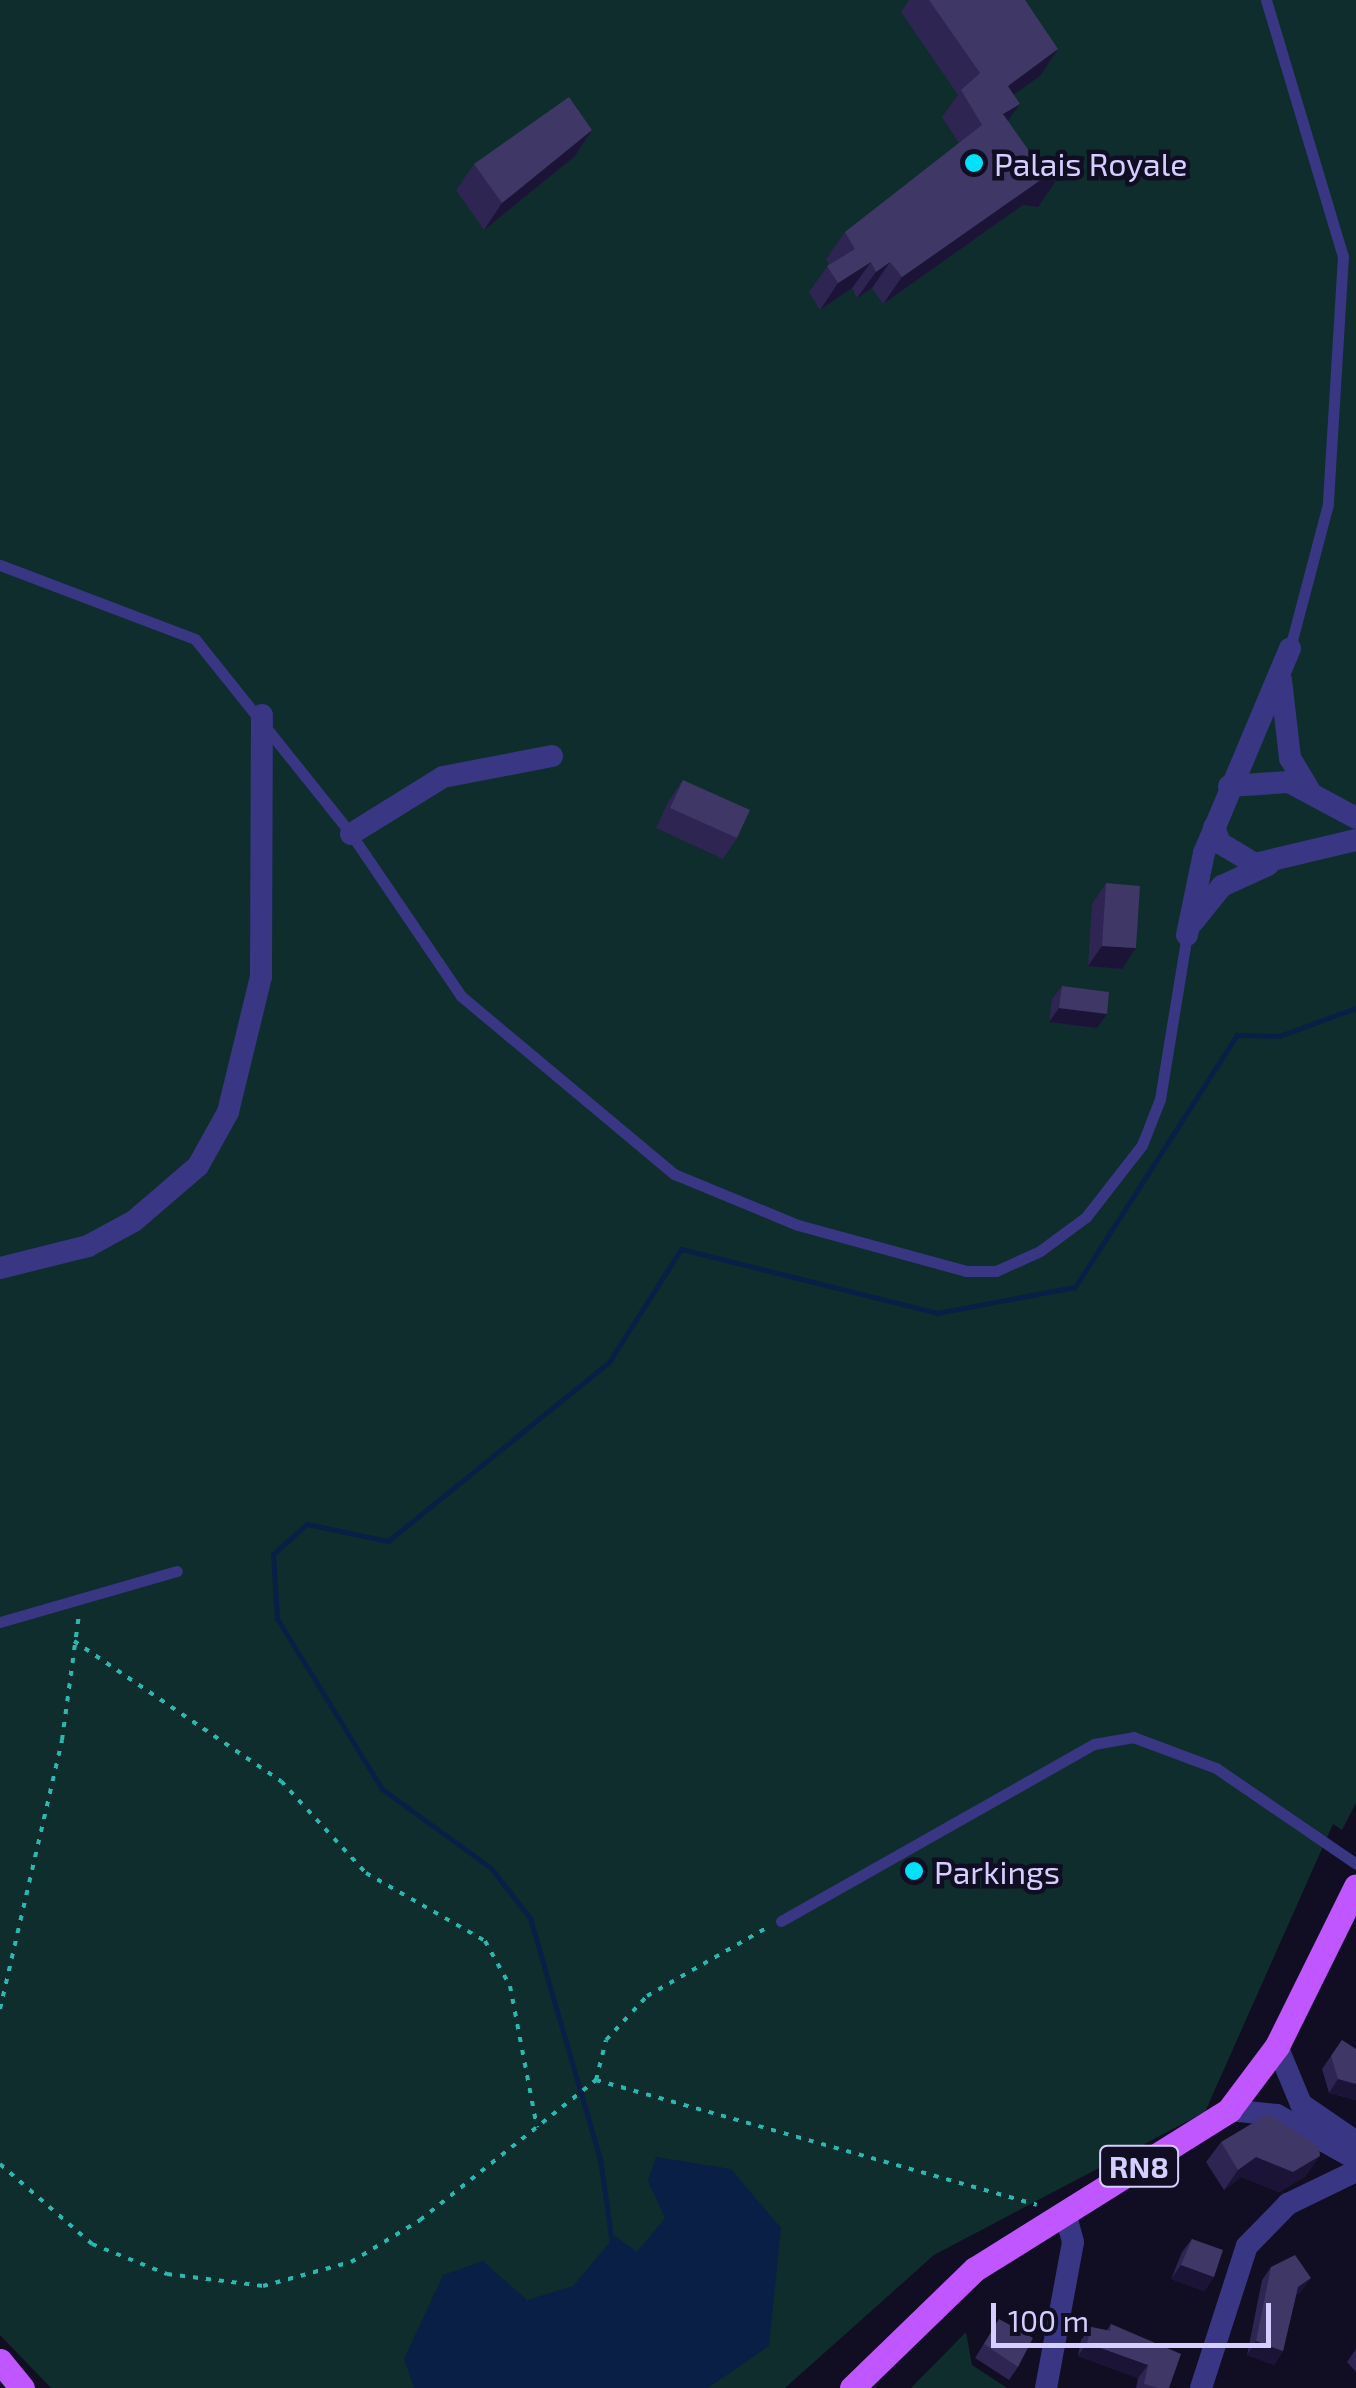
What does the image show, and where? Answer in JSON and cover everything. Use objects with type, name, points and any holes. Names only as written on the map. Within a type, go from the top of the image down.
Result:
[{"type":"main road","name":"RN8","points":[[852,2388],[975,2269],[1229,2110],[1277,2046],[1356,1886]]},
{"type":"main road","points":[[0,2362],[22,2388]]},
{"type":"street","points":[[1187,935],[1228,786],[1290,648]]},
{"type":"street","points":[[1290,648],[1279,705],[1309,790]]},
{"type":"street","points":[[0,1268],[88,1246],[134,1220],[198,1166],[228,1112],[267,913],[262,715]]},
{"type":"street","points":[[351,834],[443,777],[552,756]]},
{"type":"street","points":[[1228,786],[1262,777],[1309,790],[1356,818]]},
{"type":"street","points":[[1214,827],[1236,858],[1274,863]]},
{"type":"street","points":[[1187,935],[1222,886],[1274,863],[1356,840]]},
{"type":"street","points":[[1277,2046],[1300,2104],[1356,2142]]},
{"type":"street","points":[[1229,2110],[1278,2116],[1356,2159]]},
{"type":"street","points":[[1201,2388],[1248,2246],[1288,2204],[1356,2171]]},
{"type":"street","points":[[1046,2388],[1073,2242],[1065,2213]]},
{"type":"lane","points":[[1266,0],[1343,256],[1328,504],[1290,648]]},
{"type":"lane","points":[[0,565],[195,640],[262,715],[351,834],[461,996],[674,1174],[733,1203],[966,1270],[996,1271],[1040,1250],[1124,1176],[1160,1099],[1187,935]]},
{"type":"lane","points":[[0,1622],[177,1570]]},
{"type":"lane","points":[[780,1921],[1094,1744],[1133,1737],[1216,1768],[1356,1864]]},
{"type":"path","points":[[0,2009],[62,1740],[83,1596]]},
{"type":"path","points":[[74,1641],[281,1782],[366,1873],[485,1941],[510,1986],[537,2127]]},
{"type":"path","points":[[0,2164],[92,2244],[167,2274],[263,2286],[351,2262],[596,2080],[606,2040],[646,1996],[780,1921]]},
{"type":"path","points":[[596,2080],[1065,2213]]},
{"type":"green space","points":[[0,0],[1356,0],[1356,1803],[1342,1830],[1333,1824],[1205,2112],[934,2255],[785,2388],[51,2388],[0,2335]]},
{"type":"green space","points":[[966,2332],[972,2365],[1007,2388],[911,2388]]},
{"type":"water","points":[[656,2157],[731,2169],[781,2228],[769,2346],[708,2388],[414,2388],[404,2359],[443,2275],[483,2261],[527,2300],[573,2286],[615,2236],[637,2252],[665,2218],[648,2181]]},
{"type":"building","name":"Palais Royale","points":[[929,0],[1025,0],[1058,49],[1008,86],[1020,104],[1003,114],[1034,158],[1049,159],[1056,181],[1042,179],[902,277],[890,262],[876,272],[871,262],[838,283],[827,266],[855,249],[845,232],[982,125],[961,90],[980,73]]},
{"type":"building","points":[[569,97],[592,130],[502,203],[474,164]]},
{"type":"building","points":[[683,780],[750,810],[737,838],[670,808]]},
{"type":"building","points":[[1106,883],[1140,886],[1136,948],[1102,946]]},
{"type":"building","points":[[1062,986],[1109,992],[1107,1014],[1059,1008]]},
{"type":"building","points":[[1342,2040],[1356,2049],[1356,2084],[1338,2079],[1331,2056]]},
{"type":"building","points":[[1268,2114],[1319,2147],[1320,2156],[1293,2172],[1256,2157],[1238,2170],[1221,2142]]},
{"type":"building","points":[[1192,2239],[1223,2250],[1214,2277],[1181,2265]]},
{"type":"building","points":[[1295,2255],[1311,2278],[1298,2287],[1283,2351],[1256,2341],[1271,2267]]},
{"type":"building","points":[[999,2319],[1033,2338],[1018,2367],[984,2344]]},
{"type":"building","points":[[1111,2324],[1181,2354],[1169,2388],[1144,2384],[1148,2365],[1087,2343],[1091,2327],[1110,2331]]},
{"type":"waterway","points":[[612,2243],[600,2159],[530,1918],[491,1868],[382,1789],[277,1618],[273,1554],[307,1524],[388,1541],[609,1362],[681,1249],[937,1313],[1075,1287],[1237,1035],[1279,1036],[1356,1008]]},
{"type":"place","name":"Palais Royale","points":[[974,163]]},
{"type":"place","name":"Parkings","points":[[914,1871]]}]
